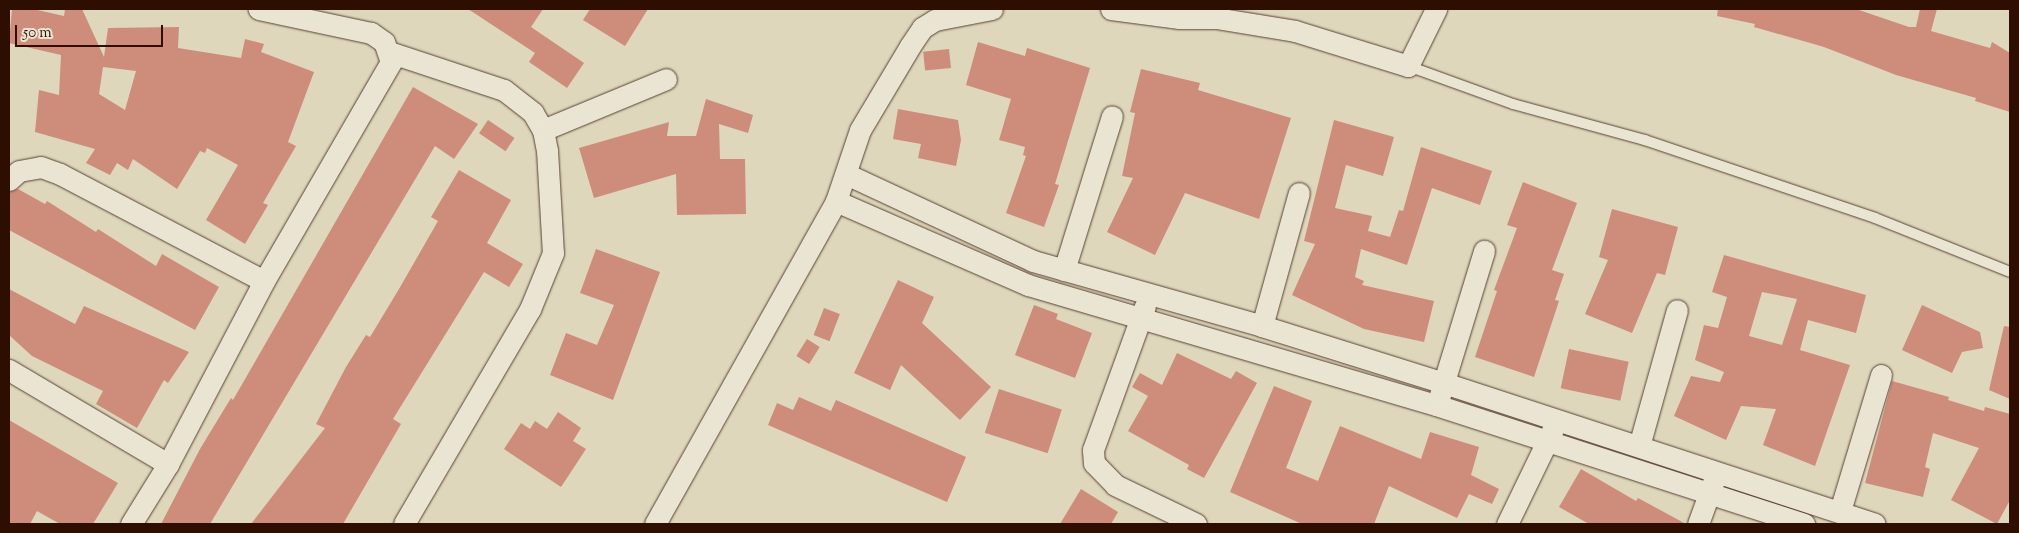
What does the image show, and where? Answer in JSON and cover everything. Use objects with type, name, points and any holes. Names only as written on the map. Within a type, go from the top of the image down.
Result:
[{"type":"street","points":[[132,524],[168,464],[264,281],[390,62],[389,52],[384,42],[371,33],[259,9]]},
{"type":"street","points":[[654,524],[836,201],[860,130],[922,28],[935,20],[992,9]]},
{"type":"street","points":[[1111,9],[1179,18],[1216,18],[1295,31],[1408,66],[1436,9]]},
{"type":"street","points":[[389,52],[504,90],[533,113],[543,130],[547,150],[553,253],[530,309],[404,524]]},
{"type":"street","points":[[543,130],[666,79]]},
{"type":"street","points":[[1064,270],[1112,116]]},
{"type":"street","points":[[9,180],[19,171],[41,167],[60,174],[264,281]]},
{"type":"street","points":[[846,174],[1033,261],[1148,296],[1262,326],[1639,446],[1804,524]]},
{"type":"street","points":[[1262,326],[1299,193]]},
{"type":"street","points":[[836,201],[1028,285],[1436,405],[1548,440],[1713,482],[1840,511],[1874,524]]},
{"type":"street","points":[[1436,405],[1484,251]]},
{"type":"street","points":[[1148,296],[1093,450],[1094,463],[1115,484],[1196,524]]},
{"type":"street","points":[[1639,446],[1677,310]]},
{"type":"street","points":[[9,370],[168,464]]},
{"type":"street","points":[[1840,511],[1881,375]]},
{"type":"street","points":[[1507,524],[1558,419]]},
{"type":"street","points":[[1698,524],[1713,482]]},
{"type":"lane","points":[[1408,66],[1513,104],[1645,140],[1866,215],[2010,272]]},
{"type":"building","points":[[12,9],[33,9],[64,16],[65,9],[82,9],[104,57],[108,28],[179,27],[178,48],[241,58],[245,39],[264,44],[261,52],[314,72],[288,142],[296,146],[263,203],[268,205],[245,244],[206,220],[238,165],[207,148],[205,153],[200,151],[177,189],[133,159],[128,170],[117,163],[110,175],[86,163],[95,149],[35,132],[39,90],[59,95],[61,55],[9,43]],"holes":[[[103,67],[136,71],[125,110],[99,94]]]},
{"type":"building","points":[[468,9],[543,9],[531,27],[584,63],[567,88],[529,62],[535,53]]},
{"type":"building","points":[[590,9],[648,9],[625,46],[583,20]]},
{"type":"building","points":[[1718,9],[1856,9],[1909,27],[1916,27],[1920,9],[1937,9],[1931,31],[1990,48],[1992,42],[2010,53],[2010,112],[1975,101],[1976,98],[1896,75],[1824,47],[1754,27],[1755,24],[1717,16]]},
{"type":"building","points":[[978,42],[1025,56],[1027,48],[1090,68],[1055,184],[1059,185],[1044,227],[1006,213],[1026,156],[1023,155],[1025,147],[999,140],[1011,99],[966,85]]},
{"type":"building","points":[[949,49],[951,68],[925,71],[923,52]]},
{"type":"building","points":[[1141,69],[1200,83],[1198,90],[1291,118],[1259,219],[1185,193],[1155,255],[1107,232],[1133,178],[1122,176],[1135,113],[1130,112]]},
{"type":"building","points":[[413,87],[478,124],[454,159],[435,146],[210,524],[161,524],[200,449],[231,398],[233,400]]},
{"type":"building","points":[[706,99],[753,115],[748,133],[719,124],[720,159],[745,159],[746,214],[677,215],[676,174],[594,198],[579,148],[669,122],[667,136],[696,136]]},
{"type":"building","points":[[898,109],[958,120],[961,140],[956,166],[918,158],[921,144],[893,139]]},
{"type":"building","points":[[488,120],[515,138],[506,151],[479,133]]},
{"type":"building","points":[[1334,120],[1394,137],[1383,176],[1346,165],[1335,208],[1372,216],[1368,231],[1390,237],[1399,210],[1403,211],[1421,147],[1492,171],[1480,205],[1432,188],[1407,265],[1361,249],[1355,277],[1364,281],[1362,285],[1434,301],[1424,342],[1364,329],[1292,295],[1315,244],[1304,241]]},
{"type":"building","points":[[459,170],[511,200],[487,243],[523,264],[509,287],[484,272],[393,419],[401,424],[343,524],[251,524],[325,428],[316,424],[346,367],[366,335],[370,337],[438,221],[431,217]]},
{"type":"building","points":[[1523,182],[1577,203],[1552,270],[1564,274],[1555,300],[1559,301],[1534,377],[1475,357],[1497,291],[1494,290],[1517,228],[1507,225]]},
{"type":"building","points":[[18,189],[45,204],[47,201],[96,232],[98,229],[156,266],[162,254],[219,287],[195,330],[9,230],[9,192]]},
{"type":"building","points":[[1612,209],[1678,227],[1665,275],[1657,273],[1632,333],[1585,314],[1608,260],[1599,257]]},
{"type":"building","points":[[596,249],[660,272],[613,400],[550,375],[566,333],[597,345],[614,305],[580,293]]},
{"type":"building","points":[[1724,255],[1866,295],[1856,333],[1808,320],[1800,350],[1850,365],[1815,466],[1763,445],[1776,409],[1741,406],[1726,440],[1674,416],[1691,376],[1720,382],[1724,372],[1695,360],[1704,325],[1718,328],[1727,297],[1712,292]],"holes":[[[1762,292],[1797,299],[1782,345],[1749,336]]]},
{"type":"building","points":[[898,280],[934,297],[922,323],[991,387],[960,420],[901,365],[890,390],[854,373]]},
{"type":"building","points":[[9,289],[75,324],[84,306],[189,352],[168,383],[164,380],[137,428],[96,404],[103,391],[32,356],[9,335]]},
{"type":"building","points":[[1034,305],[1058,314],[1056,319],[1092,333],[1075,378],[1015,355]]},
{"type":"building","points":[[1922,305],[1980,332],[1983,348],[1962,352],[1952,373],[1902,350]]},
{"type":"building","points":[[824,308],[840,314],[829,341],[814,335]]},
{"type":"building","points":[[2004,326],[2010,327],[2010,399],[1989,390]]},
{"type":"building","points":[[807,339],[820,347],[809,364],[796,356]]},
{"type":"building","points":[[1569,349],[1629,362],[1620,401],[1561,388]]},
{"type":"building","points":[[1177,353],[1231,379],[1236,371],[1257,383],[1204,478],[1187,469],[1189,465],[1128,431],[1148,396],[1132,387],[1140,373],[1162,385]]},
{"type":"building","points":[[1892,381],[1949,397],[1948,400],[1984,411],[1985,407],[2010,414],[2010,500],[1997,524],[1951,500],[1979,448],[1933,433],[1925,467],[1930,469],[1923,497],[1865,483]]},
{"type":"building","points":[[1274,386],[1312,401],[1286,468],[1318,481],[1340,426],[1421,459],[1430,432],[1479,447],[1471,475],[1499,489],[1492,504],[1469,494],[1457,518],[1389,486],[1374,524],[1302,524],[1230,492]]},
{"type":"building","points":[[999,389],[1062,409],[1048,453],[985,433]]},
{"type":"building","points":[[799,397],[831,411],[836,400],[966,457],[947,502],[768,425],[777,403],[793,410]]},
{"type":"building","points":[[558,412],[581,428],[573,441],[586,449],[561,487],[504,449],[521,423],[530,429],[535,421],[547,429]]},
{"type":"building","points":[[9,420],[118,483],[93,524],[60,524],[37,511],[30,524],[9,524]]},
{"type":"building","points":[[1581,469],[1636,501],[1638,498],[1686,524],[1589,524],[1559,507]]},
{"type":"building","points":[[1081,489],[1118,512],[1111,524],[1060,524]]}]
